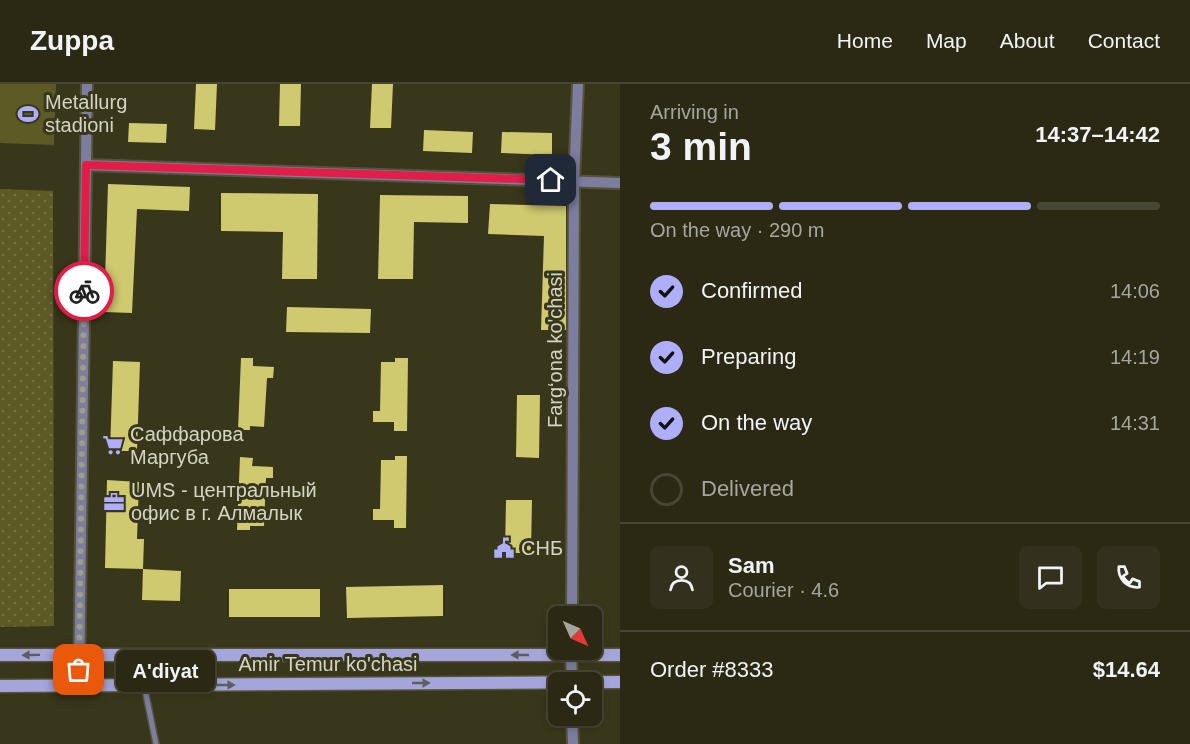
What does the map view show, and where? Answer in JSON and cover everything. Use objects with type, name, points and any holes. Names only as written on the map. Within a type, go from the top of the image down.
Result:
[{"type":"main road","name":"Amir Temur ko'chasi","points":[[0,655],[548,652]]},
{"type":"main road","name":"Amir Temur ko'chasi","points":[[602,654],[620,655]]},
{"type":"main road","name":"Amir Temur ko'chasi","points":[[602,681],[620,681]]},
{"type":"main road","name":"Amir Temur ko'chasi","points":[[0,686],[548,682]]},
{"type":"street","points":[[79,686],[87,84]]},
{"type":"street","name":"Farg‘ona ko'chasi","points":[[572,606],[574,181],[578,84]]},
{"type":"street","points":[[86,165],[620,183]]},
{"type":"street","points":[[572,726],[573,744]]},
{"type":"lane","points":[[144,685],[156,744]]},
{"type":"shaded area","name":"Metallurg stadioni","points":[[0,84],[56,84],[54,145],[0,143]]},
{"type":"shaded area","points":[[0,189],[53,191],[54,626],[0,627]]},
{"type":"building","points":[[196,84],[217,84],[215,130],[194,129]]},
{"type":"building","points":[[280,84],[301,84],[300,126],[279,126]]},
{"type":"building","points":[[372,84],[393,84],[391,128],[370,128]]},
{"type":"building","points":[[129,123],[167,124],[166,143],[128,142]]},
{"type":"building","points":[[424,130],[473,132],[472,153],[423,151]]},
{"type":"building","points":[[502,132],[552,133],[552,155],[501,153]]},
{"type":"building","points":[[108,184],[190,187],[189,211],[137,209],[132,313],[104,312]]},
{"type":"building","points":[[221,193],[318,194],[317,279],[282,279],[283,232],[221,231]]},
{"type":"building","points":[[380,195],[468,196],[468,223],[414,222],[413,279],[378,279]]},
{"type":"building","points":[[490,204],[566,206],[566,330],[541,330],[544,236],[488,234]]},
{"type":"building","points":[[287,307],[371,309],[370,333],[286,332]]},
{"type":"building","points":[[241,358],[253,358],[253,366],[274,367],[273,378],[267,378],[264,427],[250,426],[250,430],[238,430]]},
{"type":"building","points":[[395,358],[408,358],[407,431],[394,431],[394,422],[373,422],[373,411],[380,411],[381,362],[395,362]]},
{"type":"building","points":[[113,361],[140,362],[137,451],[110,451]]},
{"type":"building","points":[[517,395],[540,395],[539,458],[516,457]]},
{"type":"building","points":[[395,456],[407,456],[406,528],[394,528],[394,520],[373,520],[373,509],[380,509],[381,460],[395,460]]},
{"type":"building","points":[[240,457],[253,458],[252,466],[273,467],[273,478],[266,478],[264,526],[250,526],[250,530],[237,530]]},
{"type":"building","points":[[107,480],[139,482],[137,539],[144,539],[143,569],[105,568]]},
{"type":"building","points":[[506,500],[532,500],[531,553],[505,553]]},
{"type":"building","points":[[143,569],[181,571],[180,601],[142,600]]},
{"type":"building","points":[[443,585],[443,616],[347,618],[346,587]]},
{"type":"building","points":[[229,589],[320,589],[320,617],[229,617]]},
{"type":"way so far","points":[[79,670],[84,291]]},
{"type":"place","name":"Metallurg stadioni","points":[[28,114]]},
{"type":"place","name":"Саффарова Маргуба","points":[[113,445]]},
{"type":"place","name":"UMS - центральный офис в г. Алмалык","points":[[114,502]]},
{"type":"place","name":"СНБ","points":[[504,548]]},
{"type":"place","name":"A'diyat","points":[[79,670]]},
{"type":"route","points":[[84,291],[86,165],[551,180]]}]
